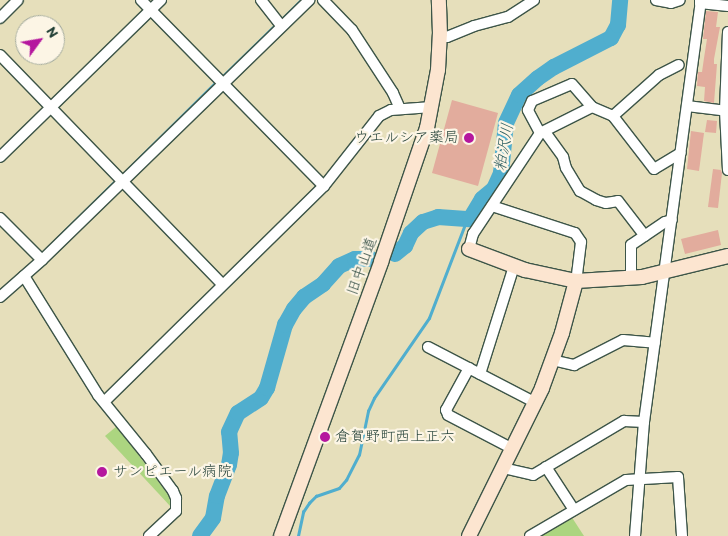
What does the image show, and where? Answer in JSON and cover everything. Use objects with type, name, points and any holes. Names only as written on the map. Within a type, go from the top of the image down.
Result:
[{"type":"main road","name":"旧中山道","points":[[280,536],[381,262],[427,128],[432,106],[440,36],[439,0]]},
{"type":"main road","points":[[469,249],[514,266],[576,281],[631,278],[666,273],[728,256]]},
{"type":"main road","points":[[469,536],[536,403],[552,360],[576,281]]},
{"type":"street","points":[[0,18],[18,0]]},
{"type":"street","points":[[141,0],[324,186]]},
{"type":"street","points":[[0,157],[161,0]]},
{"type":"street","points":[[261,0],[281,26]]},
{"type":"street","points":[[0,297],[42,260],[309,0]]},
{"type":"street","points":[[324,0],[352,30],[393,93],[400,109]]},
{"type":"street","points":[[440,36],[447,37],[474,26],[508,17],[534,0]]},
{"type":"street","points":[[656,0],[671,3],[680,0]]},
{"type":"street","points":[[635,536],[644,422],[666,273],[700,1],[728,6]]},
{"type":"street","points":[[728,32],[725,110],[728,170]]},
{"type":"street","points":[[0,55],[222,284]]},
{"type":"street","points":[[612,116],[659,75],[679,65]]},
{"type":"street","points":[[645,236],[618,201],[606,203],[580,191],[566,168],[563,157],[542,133],[528,110],[532,101],[572,84],[592,107],[612,116],[654,169],[681,152]]},
{"type":"street","points":[[105,402],[222,284],[324,186],[376,119],[384,113],[400,109],[432,106]]},
{"type":"street","points":[[687,106],[725,110]]},
{"type":"street","points":[[469,249],[473,234],[542,133],[592,107]]},
{"type":"street","points":[[492,206],[575,233],[581,242],[576,281]]},
{"type":"street","points":[[0,218],[42,260]]},
{"type":"street","points":[[631,278],[631,245],[672,220]]},
{"type":"street","points":[[480,374],[514,266]]},
{"type":"street","points":[[24,276],[98,395],[146,454],[176,498],[176,510],[149,536]]},
{"type":"street","points":[[552,360],[574,366],[623,340],[655,343]]},
{"type":"street","points":[[428,347],[536,403]]},
{"type":"street","points":[[469,368],[446,410],[448,415],[513,449]]},
{"type":"street","points":[[504,468],[533,475],[624,421],[644,422]]},
{"type":"street","points":[[546,467],[574,510]]},
{"type":"street","points":[[530,536],[626,480],[678,478],[682,536]]},
{"type":"green space","points":[[117,426],[169,496],[171,507],[105,436]]},
{"type":"green space","points":[[571,516],[584,536],[537,536]]},
{"type":"building","points":[[706,11],[718,12],[716,27],[720,27],[714,59],[714,64],[717,64],[714,103],[704,101],[705,87],[697,86],[698,72],[702,72],[707,39],[703,39]]},
{"type":"building","points":[[452,100],[498,113],[478,186],[432,173]]},
{"type":"building","points":[[707,120],[717,121],[716,133],[705,132]]},
{"type":"building","points":[[691,131],[704,133],[699,171],[687,169]]},
{"type":"building","points":[[713,169],[721,170],[722,173],[718,208],[708,207]]},
{"type":"building","points":[[718,230],[721,245],[685,254],[681,239]]},
{"type":"waterway","points":[[282,19],[301,0]]},
{"type":"waterway","name":"粕沢川","points":[[395,254],[405,246],[411,233],[423,222],[438,217],[470,219],[482,199],[494,189],[501,173],[506,123],[519,95],[554,67],[611,38],[618,25],[620,0]]},
{"type":"waterway","points":[[223,76],[275,25]]},
{"type":"waterway","points":[[123,174],[215,83]]},
{"type":"waterway","points":[[42,253],[115,181]]},
{"type":"waterway","points":[[298,536],[303,512],[309,503],[316,496],[339,488],[346,480],[359,455],[368,411],[374,398],[429,318],[467,219]]},
{"type":"waterway","name":"粕沢川","points":[[200,536],[213,518],[217,496],[229,465],[231,453],[229,432],[238,413],[261,398],[267,388],[285,325],[294,309],[304,297],[323,284],[339,266],[355,259],[371,259]]},
{"type":"place","name":"ウエルシア薬局","points":[[469,138]]},
{"type":"place","name":"倉賀野町西上正六","points":[[325,437]]},
{"type":"place","name":"サンピエール病院","points":[[102,472]]}]
